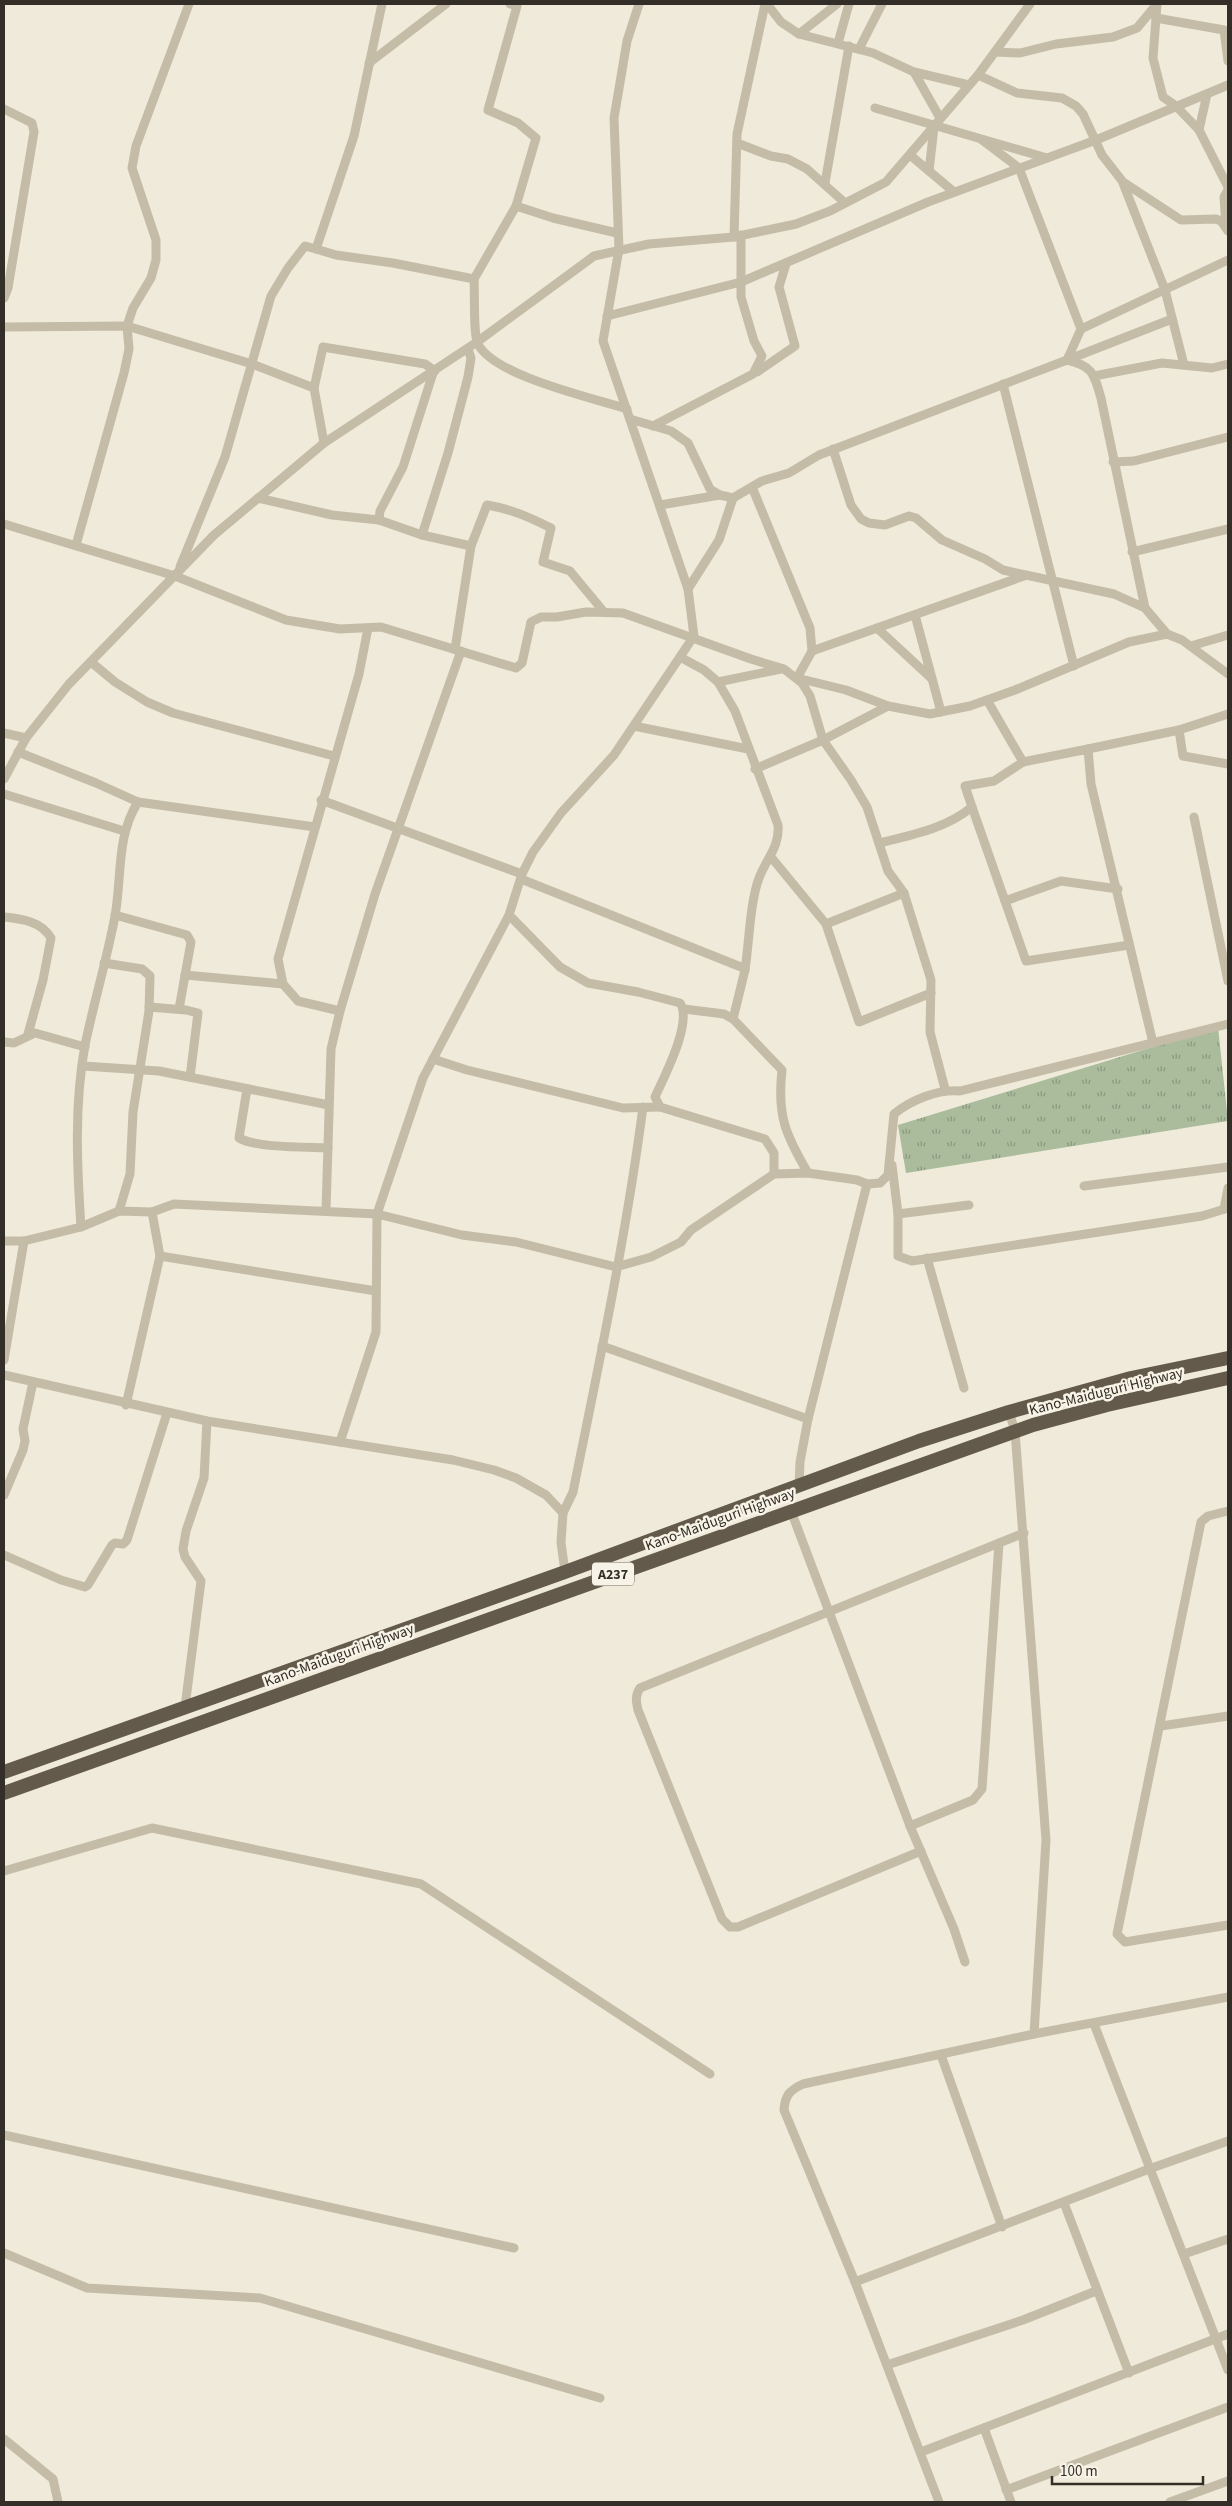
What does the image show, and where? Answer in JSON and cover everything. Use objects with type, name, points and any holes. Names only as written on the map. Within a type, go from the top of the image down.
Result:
[{"type":"highway","name":"Kano-Maiduguri Highway","points":[[4,1772],[565,1572],[920,1442],[1009,1412],[1131,1378],[1228,1358]]},
{"type":"highway","name":"Kano-Maiduguri Highway","points":[[4,1793],[1016,1431],[1107,1405],[1228,1378]]},
{"type":"street","points":[[76,545],[124,373],[129,349],[127,326],[133,308],[151,278],[156,250],[156,240],[132,168],[136,146],[189,4]]},
{"type":"street","points":[[316,249],[354,136],[382,4]]},
{"type":"street","points":[[369,63],[446,4]]},
{"type":"street","points":[[514,4],[488,110],[518,123],[536,138],[516,206],[474,279],[477,342],[484,353],[498,363],[532,379],[627,409]]},
{"type":"street","points":[[340,1442],[376,1332],[377,1214],[422,1078],[509,915],[522,876],[533,852],[561,812],[614,755],[694,636],[688,589],[603,341],[619,249],[614,118],[627,42],[639,4]]},
{"type":"street","points":[[766,4],[781,22],[799,34],[873,53],[914,72],[969,85]]},
{"type":"street","points":[[753,374],[762,356],[744,314],[738,236],[737,143],[766,4]]},
{"type":"street","points":[[799,34],[837,4]]},
{"type":"street","points":[[838,43],[849,4]]},
{"type":"street","points":[[859,49],[882,4]]},
{"type":"street","points":[[4,779],[26,738],[69,684],[214,535],[324,443],[468,349],[594,256],[619,249],[738,236],[796,224],[830,210],[886,182],[978,75],[1030,4]]},
{"type":"street","points":[[996,52],[1020,53],[1056,44],[1113,37],[1137,28],[1157,4]]},
{"type":"street","points":[[1157,4],[1152,58],[1163,97],[1176,106],[1199,130],[1228,188],[1224,196],[1228,228]]},
{"type":"street","points":[[1156,18],[1224,30],[1228,61]]},
{"type":"street","points":[[825,183],[849,46]]},
{"type":"street","points":[[914,72],[940,118]]},
{"type":"street","points":[[978,75],[1017,93],[1062,98],[1076,106],[1083,114],[1102,154],[1123,182],[1165,290],[1184,365]]},
{"type":"street","points":[[607,316],[741,282],[954,192],[1096,140],[1228,85]]},
{"type":"street","points":[[1199,130],[1207,94]]},
{"type":"street","points":[[875,108],[1046,158]]},
{"type":"street","points":[[4,109],[32,123],[34,132],[8,288],[4,298]]},
{"type":"street","points":[[928,171],[934,126]]},
{"type":"street","points":[[982,140],[1019,168],[1082,329]]},
{"type":"street","points":[[737,143],[772,156],[788,159],[807,168],[844,202]]},
{"type":"street","points":[[910,156],[954,192]]},
{"type":"street","points":[[1123,182],[1156,202],[1174,217],[1181,220],[1216,219],[1228,228]]},
{"type":"street","points":[[516,206],[554,218],[617,233]]},
{"type":"street","points":[[176,576],[225,457],[271,296],[288,268],[305,246],[336,255],[394,263],[474,279]]},
{"type":"street","points":[[1067,360],[1082,329],[1228,260]]},
{"type":"street","points":[[653,426],[753,374],[795,346],[779,287],[786,264]]},
{"type":"street","points":[[688,589],[719,540],[733,498],[752,487],[789,473],[833,449],[1172,319]]},
{"type":"street","points":[[4,327],[127,326],[252,364],[314,388]]},
{"type":"street","points":[[324,443],[314,388],[323,347],[425,364],[434,372]]},
{"type":"street","points":[[422,535],[448,453],[468,377],[471,358],[468,349]]},
{"type":"street","points":[[1067,360],[1081,363],[1090,369],[1101,398],[1145,608]]},
{"type":"street","points":[[1094,376],[1162,363],[1212,368],[1228,364]]},
{"type":"street","points":[[379,520],[380,511],[403,467],[434,372]]},
{"type":"street","points":[[1003,384],[1074,666]]},
{"type":"street","points":[[630,419],[671,431],[688,443],[710,489],[720,495],[733,498]]},
{"type":"street","points":[[1114,462],[1134,461],[1201,442],[1228,437]]},
{"type":"street","points":[[833,449],[850,505],[861,519],[869,523],[885,525],[909,516],[916,518],[949,543],[985,559],[1003,570],[1114,594],[1145,608],[1167,634],[1191,646],[1228,674]]},
{"type":"street","points":[[752,487],[810,628],[812,651],[797,678]]},
{"type":"street","points":[[660,505],[720,495]]},
{"type":"street","points":[[258,498],[332,515],[379,520],[422,535],[471,546]]},
{"type":"street","points":[[326,1210],[331,1050],[340,1011],[375,894],[458,650],[471,546],[487,504],[526,515],[551,528],[543,562],[570,571],[604,612]]},
{"type":"street","points":[[4,524],[176,576],[286,620],[340,629],[381,627],[516,668],[522,663],[532,622],[541,617],[604,612],[623,613],[694,636],[751,659],[784,669],[797,678],[810,696],[823,740],[867,807],[888,871],[904,893],[931,980],[930,1032],[945,1090]]},
{"type":"street","points":[[1132,552],[1228,529]]},
{"type":"street","points":[[812,651],[1026,575]]},
{"type":"street","points":[[915,615],[941,712]]},
{"type":"street","points":[[340,1011],[298,1001],[283,984],[278,959],[321,800],[358,674],[368,628]]},
{"type":"street","points":[[877,628],[932,680]]},
{"type":"street","points":[[797,678],[846,690],[888,706],[930,714],[987,700],[1074,666],[1128,642],[1167,634]]},
{"type":"street","points":[[1191,646],[1228,635]]},
{"type":"street","points":[[680,657],[704,670],[718,682],[735,712],[778,825],[779,837],[759,879],[745,970],[733,1019]]},
{"type":"street","points":[[91,662],[115,682],[147,702],[173,713],[334,756]]},
{"type":"street","points":[[718,682],[784,669]]},
{"type":"street","points":[[987,700],[1023,762]]},
{"type":"street","points":[[756,769],[823,740],[888,706]]},
{"type":"street","points":[[1129,945],[1026,962],[965,786],[994,782],[1023,762],[1179,730],[1228,714]]},
{"type":"street","points":[[634,726],[748,749]]},
{"type":"street","points":[[1179,730],[1183,756],[1228,764]]},
{"type":"street","points":[[4,733],[26,738]]},
{"type":"street","points":[[1088,749],[1091,784],[1118,889],[1129,945],[1153,1043]]},
{"type":"street","points":[[18,752],[96,782],[138,802],[315,827]]},
{"type":"street","points":[[4,794],[124,831]]},
{"type":"street","points":[[321,800],[522,876],[707,951],[745,970]]},
{"type":"street","points":[[81,1227],[77,1166],[85,1047],[115,914],[124,831],[138,802]]},
{"type":"street","points":[[879,843],[940,828],[972,807]]},
{"type":"street","points":[[1194,817],[1228,981]]},
{"type":"street","points":[[771,857],[826,924],[860,1022],[931,993]]},
{"type":"street","points":[[1005,901],[1061,881],[1118,889]]},
{"type":"street","points":[[826,924],[904,893]]},
{"type":"street","points":[[115,914],[187,935],[191,942],[179,1009]]},
{"type":"street","points":[[509,915],[560,967],[588,983],[638,992],[680,1003],[684,1009],[676,1051],[655,1097],[660,1107]]},
{"type":"street","points":[[4,917],[25,919],[47,930],[51,938],[43,980],[28,1034],[23,1040],[14,1043],[4,1042]]},
{"type":"street","points":[[104,963],[142,969],[150,976],[149,1007],[133,1112],[130,1174],[120,1212]]},
{"type":"street","points":[[185,975],[283,984]]},
{"type":"street","points":[[149,1007],[179,1009],[198,1013],[190,1077]]},
{"type":"street","points":[[684,1009],[724,1014],[733,1019],[782,1070],[779,1098],[780,1111],[793,1148],[808,1173]]},
{"type":"street","points":[[4,1241],[24,1241],[81,1227],[120,1212],[152,1212],[174,1204],[326,1210],[377,1214],[462,1235],[516,1242],[616,1267],[651,1257],[681,1242],[691,1230],[774,1174],[808,1173],[857,1180],[867,1184],[880,1183],[888,1175],[894,1114],[902,1108],[945,1090],[960,1091],[1228,1024]]},
{"type":"street","points":[[28,1034],[36,1033],[85,1047]]},
{"type":"street","points":[[433,1059],[467,1070],[623,1108],[660,1107],[766,1138],[774,1153],[774,1174]]},
{"type":"street","points":[[83,1066],[160,1071],[329,1105]]},
{"type":"street","points":[[247,1088],[239,1138],[245,1141],[328,1148]]},
{"type":"street","points":[[565,1572],[561,1542],[562,1513],[573,1492],[634,1173],[643,1107]]},
{"type":"street","points":[[891,1155],[898,1214],[898,1256],[912,1261],[1202,1216],[1226,1208],[1228,1188]]},
{"type":"street","points":[[1084,1186],[1228,1167]]},
{"type":"street","points":[[799,1486],[800,1462],[808,1419],[867,1184]]},
{"type":"street","points":[[898,1214],[968,1205]]},
{"type":"street","points":[[126,1404],[160,1256],[152,1212]]},
{"type":"street","points":[[4,1360],[24,1241]]},
{"type":"street","points":[[160,1256],[376,1291]]},
{"type":"street","points":[[927,1258],[964,1388]]},
{"type":"street","points":[[602,1346],[808,1419]]},
{"type":"street","points":[[4,1375],[207,1421],[282,1435],[453,1460],[494,1470],[516,1478],[546,1495],[562,1513]]},
{"type":"street","points":[[4,1495],[23,1450],[25,1441],[23,1428],[33,1382]]},
{"type":"street","points":[[1009,1412],[1016,1431],[1046,1840],[1034,2034]]},
{"type":"street","points":[[4,1555],[61,1580],[85,1587],[88,1585],[112,1546],[115,1543],[123,1544],[127,1540],[167,1413]]},
{"type":"street","points":[[185,1706],[201,1580],[184,1556],[183,1549],[186,1531],[204,1478],[207,1421]]},
{"type":"street","points":[[791,1510],[910,1826],[954,1929],[965,1962]]},
{"type":"street","points":[[1228,1511],[1208,1516],[1201,1522],[1161,1726],[1117,1934],[1125,1942],[1228,1925]]},
{"type":"street","points":[[921,1851],[738,1927],[730,1927],[722,1919],[635,1700],[640,1688],[1024,1533]]},
{"type":"street","points":[[910,1826],[973,1800],[982,1789],[999,1543]]},
{"type":"street","points":[[1161,1726],[1228,1716]]},
{"type":"street","points":[[4,1870],[152,1828],[421,1884],[710,2074]]},
{"type":"street","points":[[939,2502],[855,2282],[784,2110],[785,2098],[790,2090],[803,2084],[1034,2034],[1228,1997]]},
{"type":"street","points":[[1094,2024],[1228,2370]]},
{"type":"street","points":[[941,2055],[1002,2227]]},
{"type":"street","points":[[4,2135],[514,2248]]},
{"type":"street","points":[[855,2282],[1149,2169],[1228,2141]]},
{"type":"street","points":[[1064,2203],[1096,2291],[1129,2373]]},
{"type":"street","points":[[1184,2254],[1228,2239]]},
{"type":"street","points":[[4,2253],[87,2288],[260,2298],[600,2398]]},
{"type":"street","points":[[887,2365],[1023,2320],[1096,2291]]},
{"type":"street","points":[[921,2452],[1228,2334]]},
{"type":"street","points":[[1006,2490],[1228,2407]]},
{"type":"street","points":[[984,2428],[1012,2502]]},
{"type":"street","points":[[4,2439],[53,2478],[58,2502]]},
{"type":"street","points":[[1170,2502],[1228,2481]]},
{"type":"green space","points":[[1218,1027],[1228,1121],[906,1173],[898,1125]]}]
